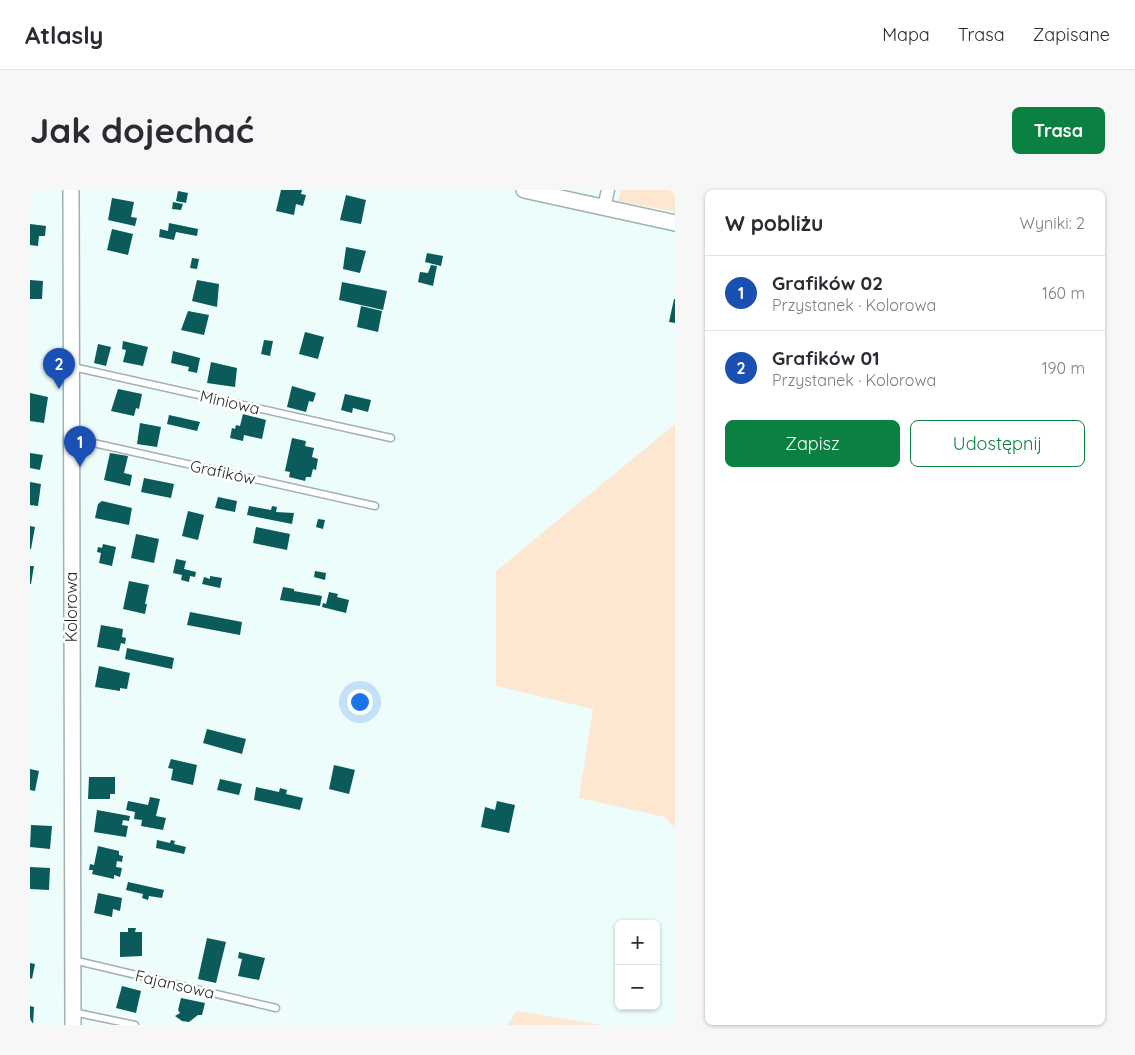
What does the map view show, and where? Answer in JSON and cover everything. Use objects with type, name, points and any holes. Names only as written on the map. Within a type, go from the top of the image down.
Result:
[{"type":"street","name":"Kolorowa","points":[[70,190],[73,1018]]},
{"type":"street","points":[[524,190],[675,224]]},
{"type":"street","points":[[604,207],[608,190]]},
{"type":"lane","name":"Miniowa","points":[[70,366],[391,438]]},
{"type":"lane","name":"Grafików","points":[[70,438],[375,506]]},
{"type":"lane","name":"Fajansowa","points":[[73,960],[276,1008]]},
{"type":"lane","points":[[73,1018],[135,1025]]},
{"type":"shaded area","points":[[621,190],[675,190],[675,212],[618,201]]},
{"type":"shaded area","points":[[675,424],[675,829],[665,817],[579,798],[593,709],[496,686],[496,571]]},
{"type":"shaded area","points":[[517,1011],[602,1025],[507,1025]]},
{"type":"building","points":[[281,190],[302,190],[301,194],[306,195],[303,206],[296,204],[294,215],[276,211]]},
{"type":"building","points":[[178,191],[188,193],[186,203],[176,201]]},
{"type":"building","points":[[346,195],[366,200],[361,224],[340,220]]},
{"type":"building","points":[[112,198],[134,202],[131,217],[137,218],[135,226],[108,220]]},
{"type":"building","points":[[173,202],[183,204],[181,210],[172,209]]},
{"type":"building","points":[[169,223],[198,229],[197,236],[176,232],[174,240],[159,237],[160,229],[168,231]]},
{"type":"building","points":[[30,224],[46,226],[45,236],[39,236],[38,246],[30,245]]},
{"type":"building","points":[[112,229],[133,234],[128,255],[107,250]]},
{"type":"building","points":[[346,247],[366,251],[360,273],[343,269]]},
{"type":"building","points":[[427,253],[443,256],[441,266],[425,262]]},
{"type":"building","points":[[192,258],[199,259],[197,269],[190,268]]},
{"type":"building","points":[[431,265],[437,266],[433,286],[418,282],[420,272],[428,273]]},
{"type":"building","points":[[30,280],[43,281],[42,299],[30,299]]},
{"type":"building","points":[[197,280],[219,284],[217,307],[192,301]]},
{"type":"building","points":[[342,282],[387,291],[383,310],[339,300]]},
{"type":"building","points":[[675,299],[675,323],[669,322]]},
{"type":"building","points":[[361,306],[382,311],[378,332],[357,327]]},
{"type":"building","points":[[188,311],[209,315],[204,335],[181,330]]},
{"type":"building","points":[[305,332],[324,337],[318,359],[299,354]]},
{"type":"building","points":[[264,340],[273,341],[270,356],[261,354]]},
{"type":"building","points":[[123,341],[148,347],[143,366],[123,362],[126,350],[122,349]]},
{"type":"building","points":[[98,344],[111,347],[106,366],[94,363]]},
{"type":"building","points":[[173,351],[200,358],[197,373],[188,371],[189,367],[171,363]]},
{"type":"building","points":[[211,362],[237,368],[235,387],[207,383]]},
{"type":"building","points":[[292,386],[316,393],[313,402],[309,401],[306,412],[287,407]]},
{"type":"building","points":[[118,389],[142,394],[139,409],[136,408],[134,416],[111,411]]},
{"type":"building","points":[[30,393],[48,397],[44,423],[30,421]]},
{"type":"building","points":[[345,394],[371,400],[368,412],[353,408],[352,413],[341,410]]},
{"type":"building","points":[[243,414],[266,420],[262,439],[244,435],[243,441],[230,438],[232,428],[235,429],[236,425],[240,426]]},
{"type":"building","points":[[169,415],[200,422],[197,431],[167,424]]},
{"type":"building","points":[[140,423],[161,427],[157,447],[137,444]]},
{"type":"building","points":[[292,438],[306,441],[305,446],[314,448],[312,457],[318,459],[316,470],[313,469],[311,477],[306,477],[305,481],[289,477],[290,472],[285,471]]},
{"type":"building","points":[[30,453],[43,455],[40,470],[30,468]]},
{"type":"building","points":[[110,453],[128,456],[124,473],[132,475],[130,486],[104,480]]},
{"type":"building","points":[[144,478],[174,484],[171,498],[141,492]]},
{"type":"building","points":[[30,482],[41,484],[38,506],[30,505]]},
{"type":"building","points":[[218,497],[237,501],[235,512],[215,508]]},
{"type":"building","points":[[102,501],[132,508],[129,525],[95,518],[98,504]]},
{"type":"building","points":[[249,506],[271,510],[272,506],[277,507],[276,512],[294,513],[292,524],[247,515]]},
{"type":"building","points":[[188,511],[204,515],[198,540],[182,536]]},
{"type":"building","points":[[318,519],[325,520],[323,529],[316,527]]},
{"type":"building","points":[[30,526],[35,527],[31,549],[30,549]]},
{"type":"building","points":[[256,527],[290,534],[287,550],[253,543]]},
{"type":"building","points":[[136,534],[159,539],[154,563],[131,558]]},
{"type":"building","points":[[103,544],[116,547],[112,566],[99,563],[101,553],[97,552],[98,547],[102,548]]},
{"type":"building","points":[[176,559],[186,561],[184,569],[196,572],[195,577],[190,576],[189,582],[181,580],[182,575],[173,573]]},
{"type":"building","points":[[30,566],[34,566],[31,584],[30,584]]},
{"type":"building","points":[[315,571],[326,573],[325,580],[314,577]]},
{"type":"building","points":[[210,576],[222,578],[220,588],[202,584],[204,577],[210,579]]},
{"type":"building","points":[[129,581],[149,585],[145,614],[123,609]]},
{"type":"building","points":[[283,587],[322,596],[320,606],[280,600]]},
{"type":"building","points":[[329,592],[338,594],[337,597],[349,600],[346,613],[322,607],[323,603],[326,604]]},
{"type":"building","points":[[190,612],[242,622],[240,635],[187,625]]},
{"type":"building","points":[[101,625],[123,629],[122,637],[126,638],[125,644],[121,643],[119,651],[97,647]]},
{"type":"building","points":[[127,648],[174,658],[172,669],[125,659]]},
{"type":"building","points":[[99,666],[130,673],[127,689],[120,688],[120,691],[95,687]]},
{"type":"building","points":[[207,729],[246,739],[242,754],[203,743]]},
{"type":"building","points":[[171,759],[197,765],[193,785],[171,780],[173,769],[168,768]]},
{"type":"building","points":[[334,765],[355,770],[349,794],[329,789]]},
{"type":"building","points":[[30,769],[39,771],[35,791],[30,790]]},
{"type":"building","points":[[89,777],[115,777],[115,794],[110,794],[110,799],[88,799]]},
{"type":"building","points":[[220,779],[242,784],[239,795],[217,790]]},
{"type":"building","points":[[256,787],[279,792],[280,788],[287,790],[286,794],[303,798],[300,810],[254,800]]},
{"type":"building","points":[[150,797],[160,799],[156,816],[166,818],[163,830],[141,826],[142,820],[134,819],[135,812],[126,810],[128,801],[148,805]]},
{"type":"building","points":[[497,801],[515,805],[509,833],[481,827],[485,807],[495,810]]},
{"type":"building","points":[[97,810],[130,816],[129,821],[123,820],[122,825],[128,826],[126,837],[94,832]]},
{"type":"building","points":[[31,825],[52,826],[50,849],[30,847]]},
{"type":"building","points":[[157,840],[170,843],[171,840],[175,841],[174,844],[186,847],[184,854],[156,848]]},
{"type":"building","points":[[98,846],[119,851],[119,855],[123,856],[122,862],[117,861],[116,867],[122,868],[120,877],[114,875],[114,879],[92,874],[93,870],[89,870],[90,864],[94,865]]},
{"type":"building","points":[[30,867],[50,868],[49,890],[30,889]]},
{"type":"building","points":[[128,882],[164,890],[162,898],[149,896],[148,900],[142,898],[143,894],[126,890]]},
{"type":"building","points":[[98,893],[122,898],[120,911],[113,909],[112,917],[94,913]]},
{"type":"building","points":[[128,928],[136,928],[135,932],[142,932],[142,956],[120,957],[120,932],[128,932]]},
{"type":"building","points":[[207,938],[226,942],[216,983],[198,979]]},
{"type":"building","points":[[239,952],[265,958],[259,980],[238,976],[242,959],[238,958]]},
{"type":"building","points":[[30,963],[35,964],[32,979],[30,978]]},
{"type":"building","points":[[122,986],[141,991],[136,1013],[116,1008]]},
{"type":"building","points":[[181,998],[205,1003],[202,1015],[198,1015],[189,1022],[182,1021],[175,1016],[180,1013],[178,1010]]},
{"type":"building","points":[[30,1006],[34,1007],[33,1025],[30,1025]]},
{"type":"place","name":"Grafików 01","points":[[59,389]]},
{"type":"place","name":"Grafików 02","points":[[80,467]]}]
